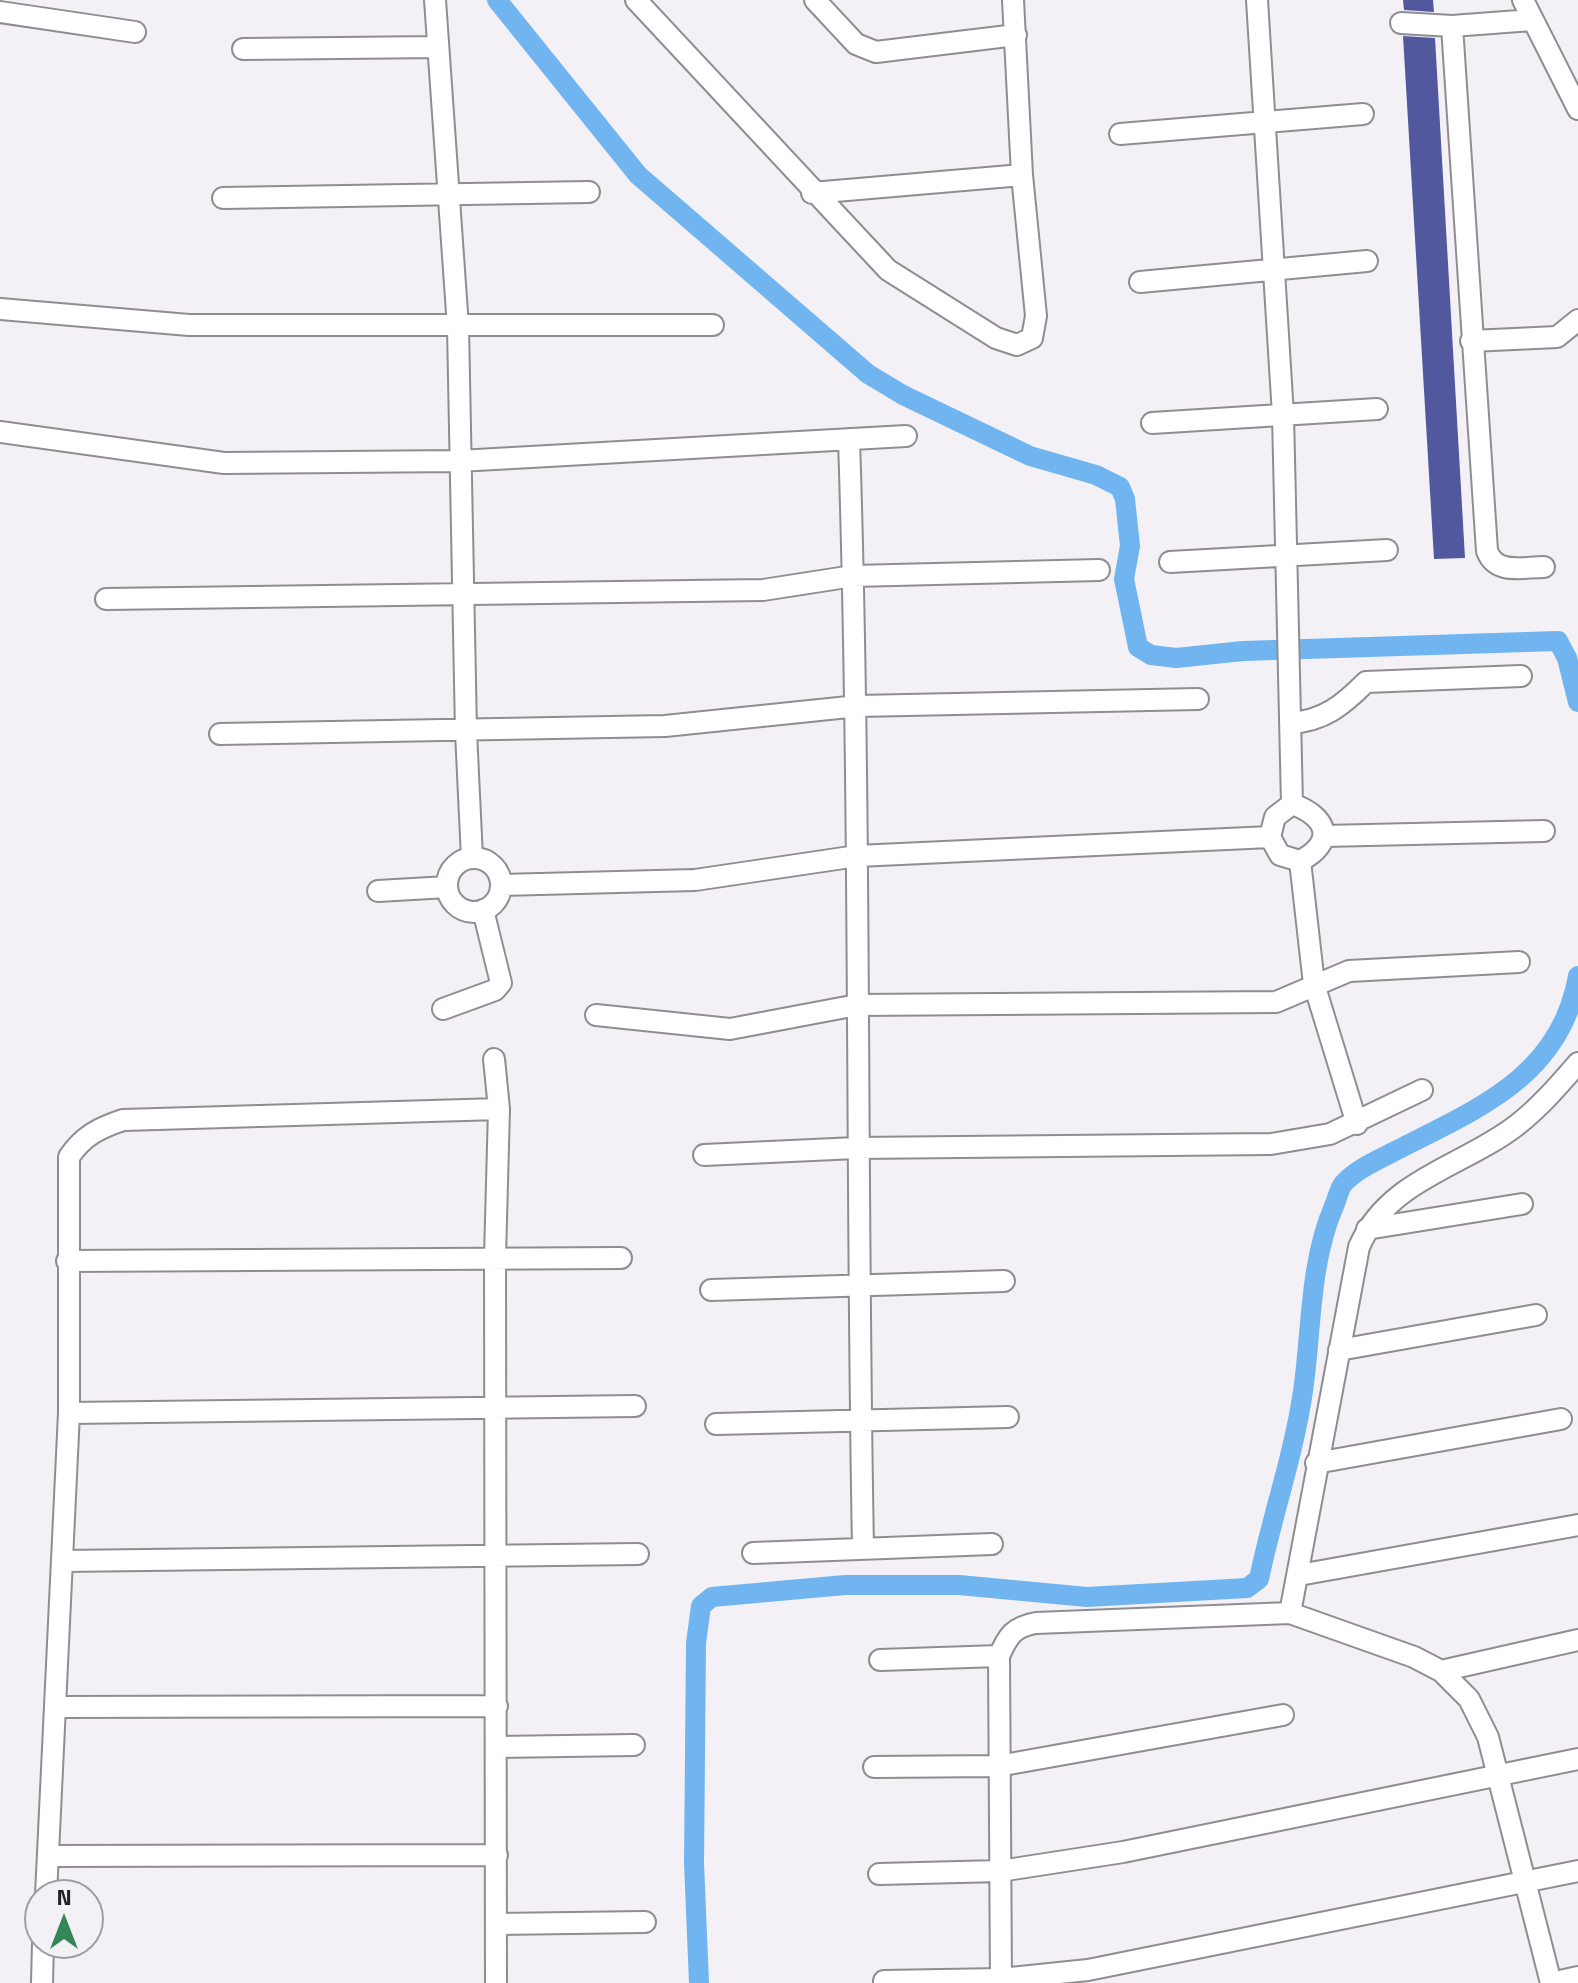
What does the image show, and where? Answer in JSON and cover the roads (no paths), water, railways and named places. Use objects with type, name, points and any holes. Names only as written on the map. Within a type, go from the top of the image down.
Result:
[{"type":"street","points":[[435,0],[458,327],[466,732],[472,858]]},
{"type":"street","points":[[636,0],[812,193],[888,270],[996,338],[1017,345],[1032,338],[1036,316],[1022,175],[1013,0]]},
{"type":"street","points":[[815,0],[856,44],[876,52],[1016,35]]},
{"type":"street","points":[[1257,0],[1283,415],[1292,804]]},
{"type":"street","points":[[1523,0],[1578,109]]},
{"type":"street","points":[[0,12],[135,32]]},
{"type":"street","points":[[1401,23],[1452,26],[1532,20]]},
{"type":"street","points":[[1452,26],[1487,551],[1491,562],[1500,567],[1544,567]]},
{"type":"street","points":[[243,49],[437,47]]},
{"type":"street","points":[[1120,134],[1363,114]]},
{"type":"street","points":[[812,193],[1022,175]]},
{"type":"street","points":[[223,198],[589,192]]},
{"type":"street","points":[[1140,282],[1367,261]]},
{"type":"street","points":[[0,309],[189,325],[713,325]]},
{"type":"street","points":[[1471,341],[1557,337],[1578,320]]},
{"type":"street","points":[[1152,423],[1377,409]]},
{"type":"street","points":[[0,432],[224,463],[459,461],[906,436]]},
{"type":"street","points":[[849,439],[858,706],[856,1148],[863,1548]]},
{"type":"street","points":[[1170,562],[1387,550]]},
{"type":"street","points":[[106,599],[763,590],[853,576],[1099,570]]},
{"type":"street","points":[[1290,723],[1310,722],[1336,710],[1366,682],[1521,676]]},
{"type":"street","points":[[220,734],[466,732],[665,726],[858,706],[1198,699]]},
{"type":"street","points":[[1292,804],[1309,810],[1321,820],[1324,836],[1317,853],[1300,861],[1280,855],[1270,837],[1275,817],[1292,804]]},
{"type":"street","points":[[1324,836],[1544,831]]},
{"type":"street","points":[[501,885],[695,880],[857,856],[1270,837]]},
{"type":"street","points":[[472,858],[493,865],[501,885],[496,901],[483,910],[459,907],[447,887],[454,868],[472,858]]},
{"type":"street","points":[[1300,861],[1314,984],[1357,1124]]},
{"type":"street","points":[[378,891],[447,887]]},
{"type":"street","points":[[443,1009],[495,990],[501,983],[502,976],[483,910]]},
{"type":"street","points":[[596,1015],[730,1029],[857,1005],[1276,1002],[1349,971],[1519,962]]},
{"type":"street","points":[[494,1059],[499,1109],[495,1257],[496,1983]]},
{"type":"street","points":[[1290,1613],[1359,1247],[1367,1229],[1394,1197],[1516,1126],[1578,1063]]},
{"type":"street","points":[[704,1155],[856,1148],[1271,1144],[1306,1140],[1357,1124],[1422,1090]]},
{"type":"street","points":[[47,1879],[69,1413],[69,1157],[79,1142],[98,1129],[123,1120],[499,1109]]},
{"type":"street","points":[[1367,1229],[1522,1204]]},
{"type":"street","points":[[67,1261],[621,1258]]},
{"type":"street","points":[[711,1290],[1004,1281]]},
{"type":"street","points":[[1339,1350],[1536,1315]]},
{"type":"street","points":[[69,1413],[635,1406]]},
{"type":"street","points":[[716,1424],[1008,1417]]},
{"type":"street","points":[[1316,1463],[1561,1419]]},
{"type":"street","points":[[1299,1575],[1578,1525]]},
{"type":"street","points":[[753,1553],[992,1544]]},
{"type":"street","points":[[63,1561],[638,1554]]},
{"type":"street","points":[[1001,1981],[999,1656],[1007,1637],[1018,1626],[1036,1623],[1290,1613],[1414,1657],[1441,1671],[1469,1699],[1488,1737],[1501,1777],[1551,1983],[1578,1977]]},
{"type":"street","points":[[1441,1671],[1578,1640]]},
{"type":"street","points":[[880,1660],[999,1656]]},
{"type":"street","points":[[55,1707],[497,1706]]},
{"type":"street","points":[[874,1767],[998,1766],[1283,1715]]},
{"type":"street","points":[[497,1747],[634,1745]]},
{"type":"street","points":[[879,1874],[1000,1871],[1241,1830],[1578,1759]]},
{"type":"street","points":[[48,1856],[497,1855]]},
{"type":"street","points":[[884,1981],[1001,1981],[1088,1970],[1578,1871]]},
{"type":"street","points":[[497,1924],[645,1922]]},
{"type":"street","points":[[42,1983],[43,1959]]},
{"type":"waterway","points":[[497,0],[638,175],[868,374],[903,395],[1030,456],[1096,475],[1120,487],[1125,499],[1130,546],[1124,579],[1138,647],[1151,655],[1176,658],[1243,651],[1558,641],[1567,658],[1578,702]]},
{"type":"waterway","points":[[699,1983],[694,1863],[696,1643],[701,1606],[712,1597],[845,1585],[959,1585],[1087,1597],[1247,1588],[1259,1579],[1294,1438],[1303,1391],[1320,1251],[1342,1186],[1364,1168],[1463,1116],[1515,1082],[1537,1062],[1555,1038],[1569,1010],[1578,976]]}]
